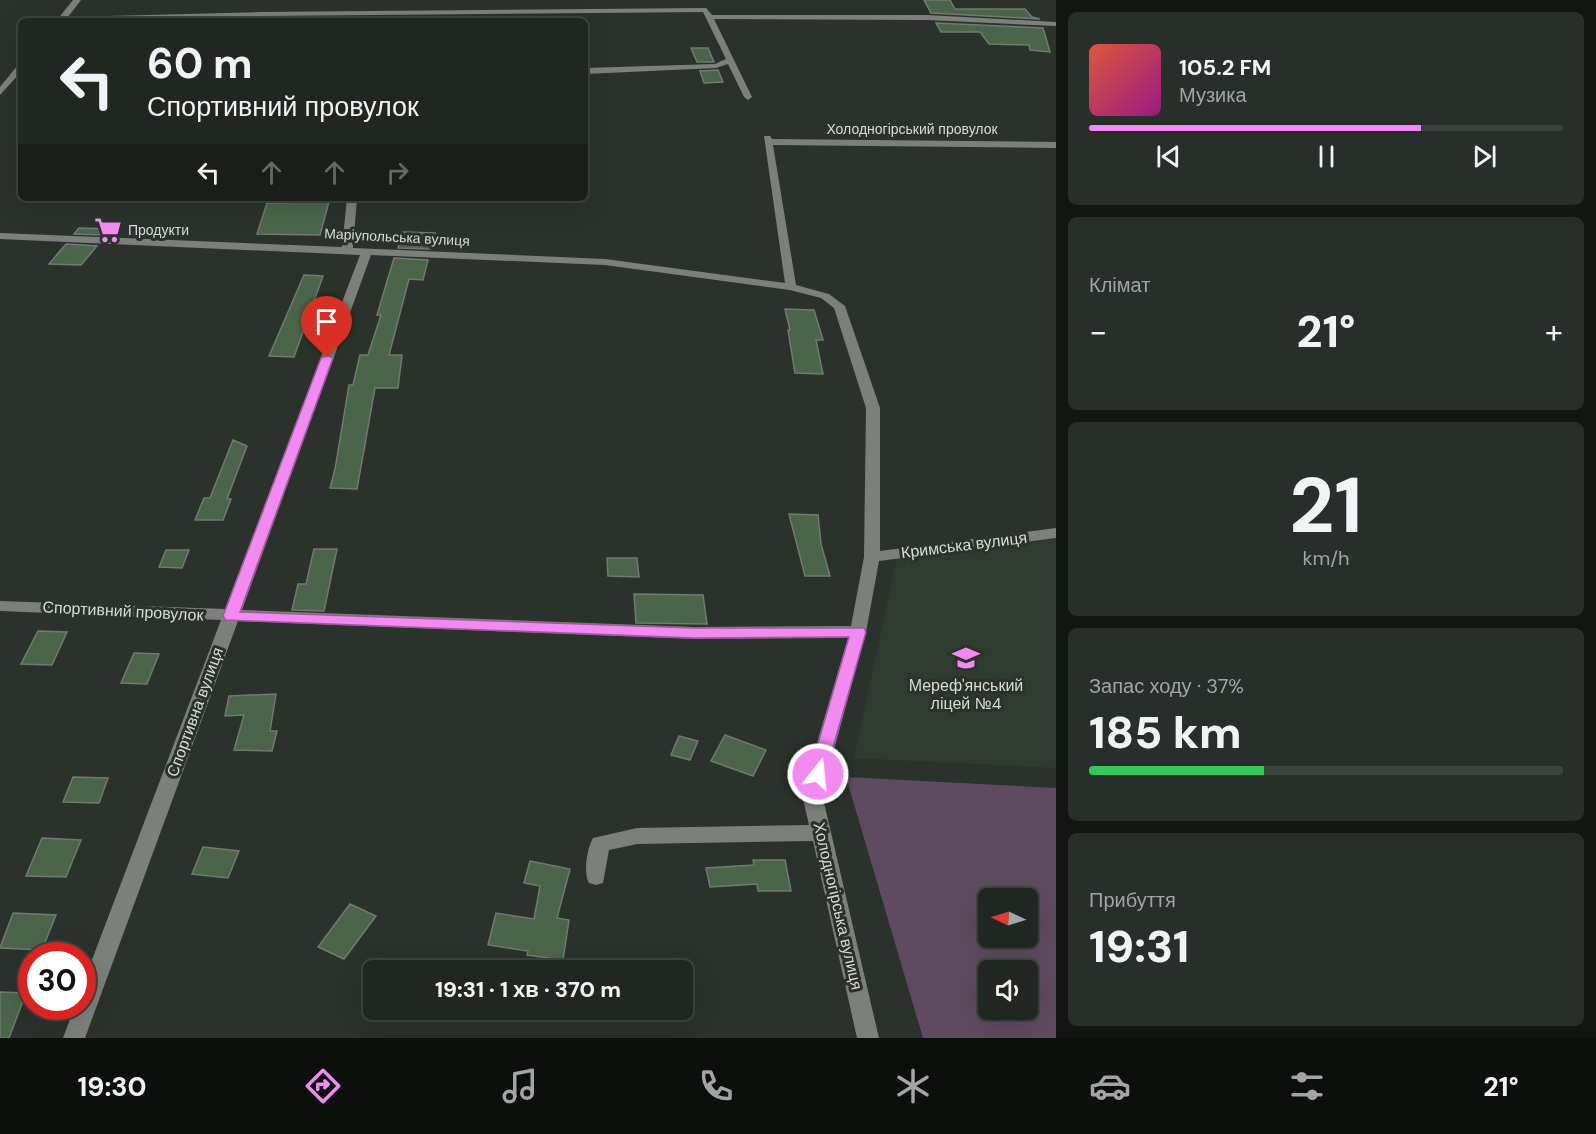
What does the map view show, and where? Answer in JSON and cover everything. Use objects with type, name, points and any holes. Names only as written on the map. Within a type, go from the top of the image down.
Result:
[{"type":"street","points":[[62,18],[77,0]]},
{"type":"street","points":[[702,0],[748,97]]},
{"type":"street","points":[[127,18],[261,14],[708,14],[859,16],[1056,24]]},
{"type":"street","points":[[588,71],[716,66],[730,60]]},
{"type":"street","points":[[0,78],[16,78]]},
{"type":"street","points":[[0,92],[16,78]]},
{"type":"street","name":"Холодногірський провулок","points":[[791,287],[768,140],[1056,145]]},
{"type":"street","points":[[347,250],[352,201]]},
{"type":"street","name":"Маріупольська вулиця","points":[[0,236],[605,262],[791,287]]},
{"type":"street","name":"Спортивна вулиця","points":[[74,1038],[367,250]]},
{"type":"street","name":"Холодногірська вулиця","points":[[791,287],[825,296],[839,306],[873,408],[872,557],[858,632],[812,794],[868,1038]]},
{"type":"street","name":"Кримська вулиця","points":[[872,557],[1056,533]]},
{"type":"street","name":"Спортивний провулок","points":[[0,606],[694,633],[858,632]]},
{"type":"street","points":[[596,877],[600,844],[638,836],[821,833]]},
{"type":"shaded area","name":"Мереф'янський ліцей №4","points":[[1056,539],[1056,768],[854,758],[897,558]]},
{"type":"shaded area","points":[[846,777],[1056,788],[1056,1038],[923,1038]]},
{"type":"building","points":[[924,0],[950,0],[955,9],[1025,9],[1032,17],[1040,19],[931,13]]},
{"type":"building","points":[[936,23],[1043,28],[1050,52],[1030,50],[1029,45],[989,44],[980,32],[941,32]]},
{"type":"building","points":[[691,48],[708,48],[714,62],[697,62]]},
{"type":"building","points":[[718,70],[723,82],[704,83],[700,71]]},
{"type":"building","points":[[329,201],[320,235],[257,234],[267,203]]},
{"type":"building","points":[[79,228],[111,229],[106,235],[74,234]]},
{"type":"building","points":[[403,232],[435,233],[431,249],[398,248]]},
{"type":"building","points":[[66,244],[97,246],[81,265],[49,264]]},
{"type":"building","points":[[394,258],[428,260],[423,280],[409,279],[389,355],[402,355],[398,388],[375,388],[357,489],[330,488],[349,385],[353,385],[360,355],[368,355],[381,315],[377,315]]},
{"type":"building","points":[[304,275],[323,276],[294,357],[269,356]]},
{"type":"building","points":[[785,309],[814,310],[823,340],[816,340],[823,374],[795,373]]},
{"type":"building","points":[[233,440],[247,446],[227,499],[231,499],[223,520],[195,520],[204,498],[210,498]]},
{"type":"building","points":[[789,514],[818,515],[821,544],[830,576],[805,576]]},
{"type":"building","points":[[314,549],[337,549],[324,611],[292,610],[298,584],[306,584]]},
{"type":"building","points":[[166,550],[189,550],[182,568],[159,567]]},
{"type":"building","points":[[607,558],[637,558],[639,577],[608,576]]},
{"type":"building","points":[[634,594],[703,595],[707,624],[636,623]]},
{"type":"building","points":[[38,631],[67,632],[52,665],[21,664]]},
{"type":"building","points":[[134,653],[159,654],[147,684],[121,683]]},
{"type":"building","points":[[276,694],[270,731],[277,731],[272,751],[234,750],[244,715],[225,716],[229,696]]},
{"type":"building","points":[[725,735],[766,750],[753,776],[711,761]]},
{"type":"building","points":[[679,736],[698,741],[690,760],[671,755]]},
{"type":"building","points":[[73,777],[108,778],[99,803],[63,802]]},
{"type":"building","points":[[42,838],[81,840],[66,877],[26,876]]},
{"type":"building","points":[[203,847],[239,851],[228,878],[192,874]]},
{"type":"building","points":[[753,860],[785,860],[791,891],[758,891],[757,884],[710,887],[706,868],[754,865]]},
{"type":"building","points":[[530,861],[570,869],[557,918],[569,920],[563,960],[527,955],[528,951],[488,945],[496,913],[534,919],[540,886],[524,883]]},
{"type":"building","points":[[350,904],[376,916],[344,959],[318,947]]},
{"type":"building","points":[[13,913],[56,915],[45,942],[18,942],[18,949],[0,948]]},
{"type":"building","points":[[0,992],[18,993],[18,1014],[9,1038],[0,1038]]},
{"type":"place","name":"Продукти","points":[[108,230]]},
{"type":"place","name":"Мереф'янський ліцей №4","points":[[966,658]]},
{"type":"route","points":[[327,358],[231,616],[694,633],[858,632],[818,774]]}]
